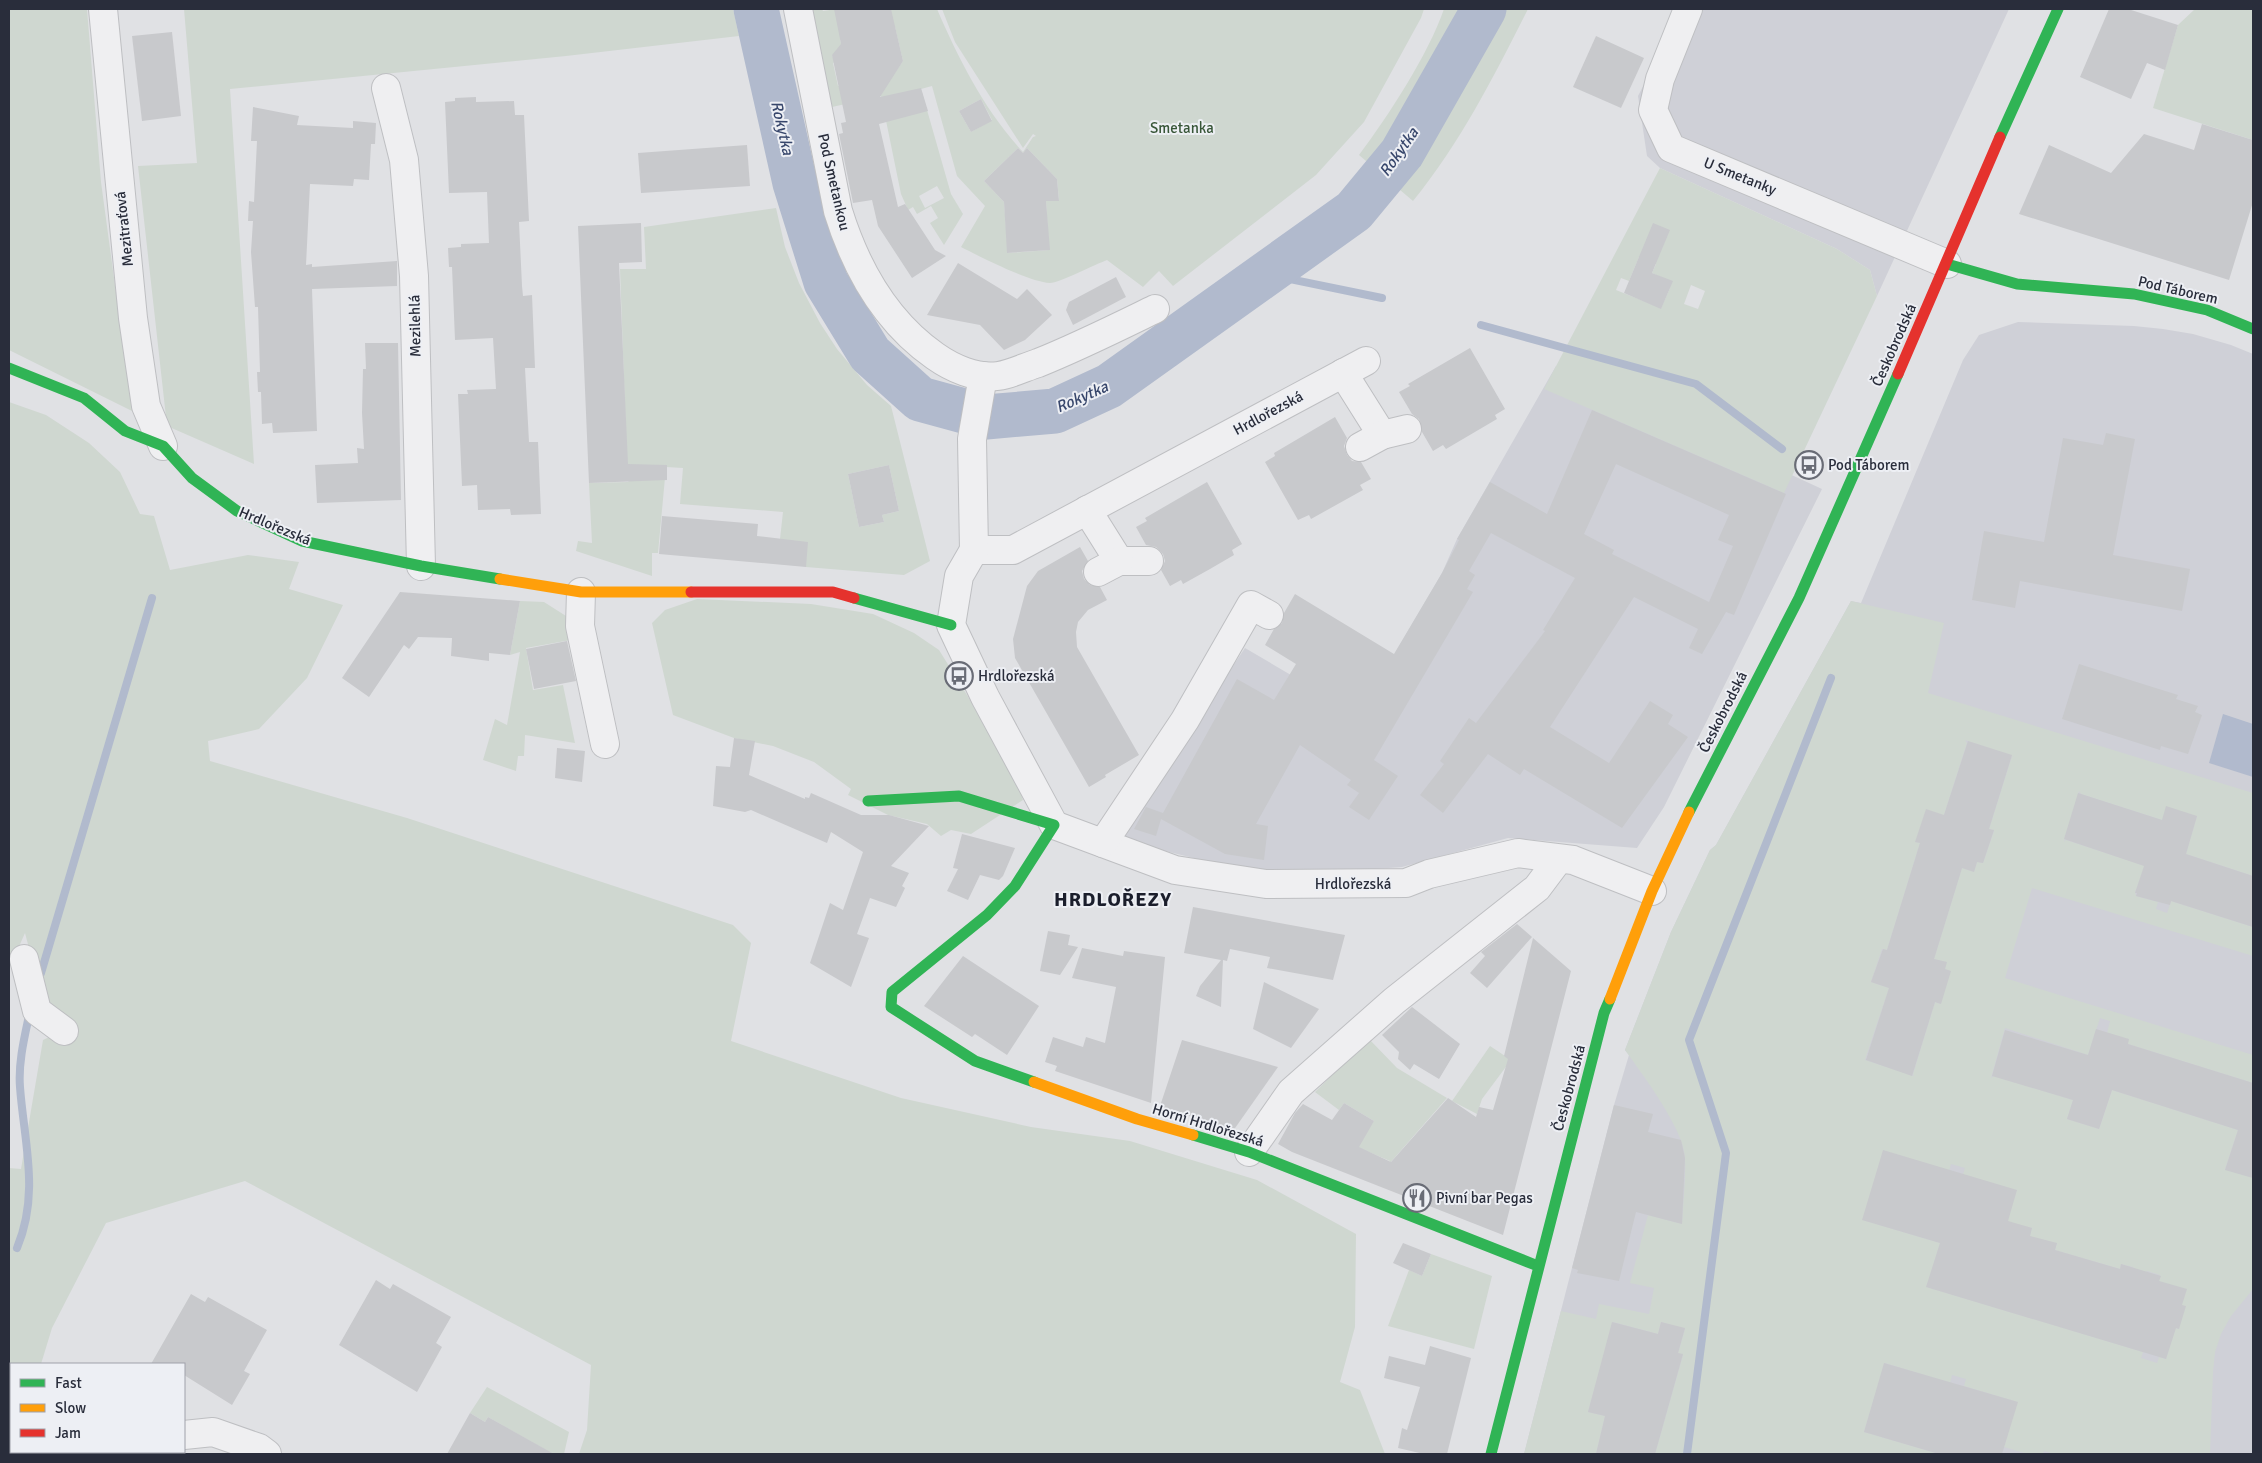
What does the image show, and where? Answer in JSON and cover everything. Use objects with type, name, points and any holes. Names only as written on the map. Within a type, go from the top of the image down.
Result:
[{"type":"street","name":"Mezitraťová","points":[[103,9],[133,318],[146,406],[163,446]]},
{"type":"street","name":"Pod Smetankou","points":[[798,9],[838,211],[846,237],[882,305],[916,343],[981,383],[1078,347],[1155,309]]},
{"type":"street","name":"U Smetanky","points":[[1688,9],[1660,79],[1653,110],[1671,148],[1947,264]]},
{"type":"street","name":"Českobrodská","points":[[1491,1454],[1604,1013],[1652,891],[1690,810],[1799,598],[1947,264],[1974,193],[2058,9]]},
{"type":"street","name":"Mezilehlá","points":[[386,88],[404,160],[414,276],[421,566]]},
{"type":"street","name":"Pod Táborem","points":[[1947,264],[2017,284],[2134,294],[2207,310],[2253,329]]},
{"type":"street","name":"Hrdlořezská","points":[[974,550],[1013,550],[1354,367],[1383,437]]},
{"type":"street","name":"Hrdlořezská","points":[[9,368],[84,398],[125,431],[163,446],[192,478],[253,520],[302,541],[421,566],[581,592],[833,592],[951,624]]},
{"type":"street","points":[[981,383],[972,439],[971,481],[974,550],[959,576],[951,624],[985,697],[1054,825]]},
{"type":"street","points":[[1087,510],[1108,567],[1149,561]]},
{"type":"street","points":[[581,592],[580,626],[605,744]]},
{"type":"street","points":[[1103,843],[1185,720],[1251,605],[1269,615]]},
{"type":"street","name":"Hrdlořezská","points":[[868,800],[960,796],[1054,825],[1175,870],[1266,884],[1406,884],[1429,874],[1518,854],[1558,860],[1573,860],[1652,891]]},
{"type":"street","name":"Horní Hrdlořezská","points":[[1054,825],[1015,886],[987,915],[892,992],[891,1007],[975,1061],[1111,1111],[1249,1152],[1538,1266]]},
{"type":"street","points":[[1249,1152],[1291,1092],[1394,1001],[1537,888],[1558,860]]},
{"type":"street","points":[[24,959],[37,1011],[64,1032]]},
{"type":"street","points":[[185,1435],[213,1432],[259,1448],[267,1454]]},
{"type":"shaded area","points":[[1683,9],[2009,9],[1877,296],[1870,270],[1837,249],[1660,168],[1647,156],[1638,96]]},
{"type":"shaded area","points":[[2018,322],[2134,326],[2163,329],[2193,334],[2231,345],[2253,354],[2253,1454],[1524,1454],[1614,1105],[1629,1055],[1625,1050],[1671,932],[1710,850],[1716,845],[1851,601],[1861,603],[1963,360],[1979,335]]},
{"type":"shaded area","points":[[1556,366],[1822,489],[1664,807],[1637,848],[1508,838],[1402,867],[1270,877],[1117,839],[1245,648],[1359,715],[1442,573],[1457,539]]},
{"type":"green space","points":[[9,9],[87,9],[101,182],[132,411],[9,350]]},
{"type":"green space","points":[[184,9],[733,9],[739,36],[566,56],[230,89],[254,464],[167,426],[138,166],[197,163]]},
{"type":"green space","name":"Smetanka","points":[[811,9],[822,9],[823,11],[836,9],[837,12],[850,9],[937,9],[954,47],[974,84],[997,120],[1023,152],[1033,137],[1036,136],[1033,134],[1023,148],[955,42],[942,9],[1424,9],[1421,18],[1364,122],[1316,175],[1173,286],[1159,271],[1143,287],[1107,260],[1055,282],[1041,282],[1005,268],[961,247],[985,206],[957,176],[932,86],[921,89],[951,194],[963,214],[944,245],[930,223],[938,218],[931,206],[917,214],[913,207],[908,210],[901,194],[881,96],[832,107]],"holes":[[[895,27],[903,61],[894,74],[838,86],[833,63],[835,62],[832,55],[843,53],[840,39]],[[981,99],[992,120],[971,132],[959,111]],[[1018,148],[1023,153],[1027,148],[1057,179],[1059,200],[1046,201],[1049,250],[1008,253],[1004,202],[984,181]],[[937,186],[944,198],[925,208],[919,196]]]},
{"type":"green space","points":[[1444,9],[1528,9],[1462,132],[1413,201],[1359,155],[1407,84],[1428,46]]},
{"type":"green space","points":[[2195,9],[2253,9],[2253,140],[2153,108],[2178,25]]},
{"type":"green space","points":[[1660,168],[1837,249],[1870,270],[1877,296],[1784,493],[1544,389]],"holes":[[[1639,257],[1656,264],[1652,273],[1663,278],[1670,288],[1661,308],[1616,290],[1621,278],[1629,281]],[[1691,285],[1705,291],[1698,309],[1684,304]]]},
{"type":"green space","points":[[776,208],[785,247],[799,283],[820,323],[837,349],[867,385],[891,406],[930,561],[904,575],[806,567],[780,539],[783,512],[680,504],[683,468],[666,467],[658,553],[652,553],[652,576],[576,551],[578,541],[592,543],[589,483],[628,482],[632,477],[631,464],[627,464],[620,269],[646,269],[644,227]],"holes":[[[889,465],[899,511],[882,515],[884,522],[859,527],[848,474]]]},
{"type":"green space","points":[[9,402],[46,415],[89,443],[120,472],[140,514],[154,516],[170,570],[248,555],[299,562],[289,589],[343,605],[307,678],[259,729],[208,741],[210,761],[407,818],[733,925],[751,943],[731,1041],[901,1098],[1031,1127],[1130,1141],[1257,1180],[1356,1234],[1355,1327],[1340,1382],[1360,1390],[1385,1454],[579,1454],[587,1430],[591,1365],[245,1181],[106,1223],[52,1328],[41,1363],[10,1363],[11,1453],[9,1454],[9,1168],[21,1169],[43,1040],[77,1024],[49,1002],[35,971],[25,933],[9,969]]},
{"type":"green space","points":[[697,599],[811,604],[873,614],[914,633],[939,650],[1018,785],[1023,800],[971,834],[951,830],[941,836],[927,824],[888,815],[848,795],[851,789],[814,762],[773,746],[734,738],[673,715],[652,623],[665,610]]},
{"type":"green space","points":[[520,601],[544,602],[566,616],[571,640],[526,648],[533,690],[563,685],[575,743],[525,735],[524,756],[518,756],[516,771],[483,760],[495,719],[507,725],[520,652],[510,655]]},
{"type":"green space","points":[[1851,601],[1944,623],[1928,693],[2253,793],[2253,876],[2186,854],[2197,816],[2162,820],[2081,794],[2079,791],[2064,842],[2066,840],[2146,866],[2135,892],[2136,896],[2158,902],[2156,909],[2167,913],[2171,901],[2253,927],[2253,956],[2032,888],[2005,978],[2253,1055],[2253,1083],[2128,1044],[2107,1033],[2110,1021],[2100,1018],[2088,1055],[2005,1028],[1991,1078],[1994,1076],[2073,1100],[2067,1119],[2099,1129],[2112,1090],[2238,1130],[2225,1169],[2253,1178],[2253,1289],[2231,1316],[2221,1334],[2215,1352],[2210,1454],[2055,1454],[2044,1451],[2043,1454],[2028,1454],[2004,1447],[2017,1402],[1964,1386],[1966,1379],[1952,1375],[1950,1383],[1885,1363],[1864,1432],[1939,1454],[1655,1454],[1683,1355],[1678,1353],[1685,1329],[1661,1322],[1658,1334],[1613,1322],[1588,1412],[1605,1416],[1596,1454],[1524,1454],[1561,1311],[1596,1319],[1599,1304],[1649,1314],[1654,1288],[1630,1283],[1648,1215],[1682,1224],[1685,1183],[1683,1146],[1678,1132],[1661,1102],[1625,1050],[1671,932],[1710,850],[1716,845]],"holes":[[[1965,740],[2012,756],[1989,829],[1994,831],[1983,863],[1977,862],[1974,872],[1962,868],[1934,959],[1946,962],[1945,969],[1950,971],[1940,1004],[1935,1002],[1913,1074],[1914,1076],[1865,1060],[1889,988],[1871,982],[1882,949],[1887,950],[1920,843],[1915,842],[1944,815],[1967,743]],[[1951,1164],[1965,1168],[1963,1174],[2016,1238],[2020,1225],[2032,1228],[2028,1242],[2057,1243],[2055,1250],[2120,1269],[2121,1264],[2133,1267],[2145,1278],[2147,1271],[2160,1275],[2159,1281],[2182,1305],[2179,1329],[2175,1328],[2166,1359],[2159,1357],[2157,1363],[2141,1358],[2143,1352],[1927,1287],[1940,1243],[1863,1220],[1949,1171]]]},
{"type":"green space","points":[[1369,1039],[1397,1068],[1447,1098],[1389,1164],[1390,1161],[1355,1146],[1374,1121],[1344,1103],[1339,1110],[1315,1092]]},
{"type":"green space","points":[[1490,1046],[1511,1060],[1482,1099],[1477,1114],[1452,1101]]},
{"type":"green space","points":[[1431,1254],[1492,1276],[1474,1349],[1388,1326],[1409,1270],[1422,1276]]},
{"type":"green space","points":[[487,1387],[569,1432],[564,1454],[543,1454],[546,1450],[488,1417],[485,1422],[470,1413]]},
{"type":"water","points":[[2223,714],[2253,724],[2253,777],[2209,763]]},
{"type":"building","points":[[834,9],[891,9],[903,61],[880,97],[921,88],[928,111],[879,124],[898,207],[905,204],[935,250],[946,256],[912,278],[878,226],[872,200],[853,203],[839,134],[843,133],[841,123],[846,122],[832,55],[841,44]]},
{"type":"building","points":[[2109,9],[2128,9],[2178,25],[2165,70],[2147,63],[2131,99],[2080,77]]},
{"type":"building","points":[[172,32],[181,116],[142,121],[132,36]]},
{"type":"building","points":[[1596,36],[1644,58],[1621,108],[1573,87]]},
{"type":"building","points":[[476,97],[476,102],[514,101],[515,115],[524,115],[529,221],[519,222],[523,296],[532,295],[535,368],[525,368],[529,442],[538,442],[541,514],[511,515],[510,509],[478,510],[477,485],[462,486],[458,394],[468,394],[467,390],[496,389],[493,338],[455,340],[452,267],[449,267],[448,248],[461,247],[461,244],[489,243],[487,192],[449,193],[445,102],[455,101],[455,98]]},
{"type":"building","points":[[981,99],[992,121],[971,132],[959,111]]},
{"type":"building","points":[[253,107],[299,116],[297,125],[353,128],[353,121],[376,123],[375,144],[371,144],[369,180],[354,179],[353,186],[310,184],[306,265],[312,264],[312,267],[397,261],[397,286],[312,289],[317,431],[273,433],[272,423],[262,424],[261,392],[258,392],[257,372],[260,372],[258,307],[255,307],[251,252],[253,221],[248,221],[249,201],[254,202],[257,141],[251,141]]},
{"type":"building","points":[[2202,124],[2253,140],[2253,202],[2229,280],[2019,214],[2049,145],[2111,173],[2144,134],[2194,150]]},
{"type":"building","points":[[747,145],[750,186],[641,193],[638,153]]},
{"type":"building","points":[[1018,148],[1023,153],[1027,148],[1057,179],[1059,201],[1046,201],[1050,250],[1007,253],[1004,202],[984,181]]},
{"type":"building","points":[[641,223],[642,262],[619,263],[628,464],[667,465],[667,480],[589,483],[578,226]]},
{"type":"building","points":[[1653,223],[1670,230],[1652,273],[1673,281],[1661,309],[1624,293]]},
{"type":"building","points":[[958,263],[1017,299],[1027,289],[1052,315],[1025,340],[1004,350],[980,325],[927,315]]},
{"type":"building","points":[[1116,277],[1126,297],[1073,325],[1066,310],[1069,302]]},
{"type":"building","points":[[365,343],[398,343],[401,500],[317,503],[315,465],[358,463],[357,448],[364,449],[362,413],[363,369],[366,369]]},
{"type":"building","points":[[1470,348],[1505,409],[1495,415],[1497,419],[1446,449],[1443,445],[1433,451],[1422,432],[1419,419],[1412,414],[1399,392],[1410,386],[1408,384]]},
{"type":"building","points":[[1592,410],[1786,494],[1734,615],[1726,612],[1702,654],[1689,648],[1698,629],[1634,597],[1550,727],[1609,763],[1650,701],[1673,715],[1668,724],[1688,737],[1622,828],[1524,769],[1520,775],[1488,754],[1443,813],[1420,795],[1444,764],[1440,761],[1469,718],[1476,723],[1545,631],[1543,630],[1575,578],[1491,533],[1469,571],[1475,575],[1467,589],[1473,592],[1374,760],[1398,776],[1369,820],[1349,807],[1359,793],[1347,785],[1351,780],[1300,745],[1256,824],[1268,826],[1264,860],[1225,854],[1161,819],[1156,836],[1134,829],[1146,807],[1163,813],[1237,679],[1274,700],[1296,664],[1265,645],[1274,629],[1282,623],[1284,613],[1295,594],[1394,654],[1442,573],[1459,540],[1457,539],[1490,482],[1547,514]],"holes":[[[1616,464],[1729,515],[1718,540],[1733,546],[1709,602],[1612,554],[1614,550],[1584,534]]]},
{"type":"building","points":[[1335,417],[1347,438],[1344,446],[1347,455],[1352,461],[1361,462],[1371,479],[1360,485],[1363,490],[1311,519],[1309,515],[1298,520],[1265,462],[1275,456],[1274,453]]},
{"type":"building","points":[[2106,433],[2135,439],[2113,555],[2190,569],[2182,611],[2020,581],[2015,608],[1972,600],[1984,531],[2044,542],[2063,438],[2103,445]]},
{"type":"building","points":[[889,465],[899,511],[882,515],[884,522],[859,527],[848,474]]},
{"type":"building","points":[[1207,482],[1242,544],[1232,550],[1234,555],[1183,584],[1181,580],[1170,586],[1161,570],[1165,561],[1163,554],[1156,547],[1146,545],[1136,527],[1147,521],[1145,518]]},
{"type":"building","points":[[662,516],[758,524],[757,536],[808,542],[806,567],[659,554]]},
{"type":"building","points":[[1080,547],[1088,561],[1082,571],[1084,579],[1090,585],[1100,587],[1107,600],[1088,610],[1078,622],[1076,632],[1077,647],[1139,755],[1089,787],[1015,658],[1013,639],[1027,586],[1038,571]]},
{"type":"building","points":[[400,592],[520,601],[510,655],[489,653],[489,661],[451,656],[452,638],[418,637],[409,649],[404,645],[369,697],[342,678]]},
{"type":"building","points":[[567,641],[576,681],[534,689],[526,649]]},
{"type":"building","points":[[2079,664],[2178,695],[2176,699],[2198,706],[2195,712],[2202,715],[2188,754],[2161,746],[2160,750],[2062,719]]},
{"type":"building","points":[[734,738],[755,741],[749,775],[805,799],[805,797],[809,798],[811,793],[861,815],[889,815],[929,826],[891,866],[909,873],[902,886],[905,888],[896,907],[870,898],[857,934],[869,938],[851,987],[810,963],[830,903],[843,910],[863,852],[831,832],[827,843],[751,810],[745,812],[713,806],[716,766],[730,767]]},
{"type":"building","points":[[1968,741],[2012,755],[1989,829],[1994,830],[1983,863],[1977,862],[1974,872],[1962,868],[1934,959],[1947,962],[1945,969],[1951,971],[1941,1004],[1935,1002],[1912,1076],[1866,1060],[1889,988],[1871,982],[1883,949],[1887,950],[1920,843],[1915,842],[1926,809],[1944,815]]},
{"type":"building","points":[[557,748],[585,751],[582,782],[555,778]]},
{"type":"building","points":[[2078,793],[2162,820],[2166,806],[2197,816],[2186,854],[2253,876],[2253,927],[2171,901],[2170,905],[2136,896],[2137,893],[2135,893],[2144,866],[2064,839]]},
{"type":"building","points":[[962,834],[1015,848],[1003,876],[999,880],[980,875],[968,900],[947,891],[958,869],[953,868]]},
{"type":"building","points":[[1193,907],[1345,935],[1333,980],[1267,968],[1270,957],[1230,949],[1227,961],[1223,960],[1221,1007],[1196,996],[1200,986],[1221,960],[1184,953]]},
{"type":"building","points":[[1517,924],[1532,937],[1487,988],[1470,973],[1485,956],[1481,952]]},
{"type":"building","points":[[1048,931],[1070,935],[1068,945],[1078,947],[1060,975],[1040,971]]},
{"type":"building","points":[[1533,938],[1571,971],[1503,1235],[1292,1152],[1278,1144],[1295,1113],[1303,1104],[1332,1120],[1344,1103],[1374,1121],[1359,1147],[1391,1162],[1448,1098],[1476,1117],[1479,1107],[1493,1110],[1508,1059],[1504,1056]]},
{"type":"building","points":[[1082,948],[1123,956],[1124,951],[1165,957],[1151,1103],[1055,1071],[1057,1066],[1045,1062],[1053,1037],[1083,1047],[1086,1037],[1105,1043],[1116,987],[1072,978]]},
{"type":"building","points":[[963,956],[1039,1006],[1007,1055],[975,1034],[972,1037],[924,1006]]},
{"type":"building","points":[[1264,982],[1319,1009],[1291,1048],[1253,1029]]},
{"type":"building","points":[[1412,1007],[1460,1044],[1439,1079],[1414,1064],[1410,1070],[1398,1059],[1399,1052],[1382,1035]]},
{"type":"building","points":[[2096,1029],[2129,1039],[2128,1044],[2253,1083],[2253,1178],[2225,1170],[2238,1130],[2112,1090],[2099,1129],[2067,1119],[2073,1100],[1992,1076],[2005,1030],[2088,1055]]},
{"type":"building","points":[[1182,1040],[1278,1067],[1233,1131],[1160,1106]]},
{"type":"building","points":[[1614,1105],[1653,1114],[1648,1132],[1681,1140],[1685,1158],[1682,1224],[1636,1212],[1619,1281],[1577,1273],[1578,1270],[1572,1268]]},
{"type":"building","points":[[1883,1150],[2017,1190],[2008,1221],[2032,1228],[2030,1236],[2057,1243],[2055,1250],[2120,1269],[2121,1264],[2161,1276],[2159,1281],[2187,1289],[2182,1305],[2186,1306],[2179,1329],[2176,1328],[2166,1359],[1926,1287],[1940,1243],[1862,1220]]},
{"type":"building","points":[[1403,1243],[1431,1254],[1422,1276],[1393,1263]]},
{"type":"building","points":[[376,1280],[390,1289],[393,1284],[451,1317],[436,1343],[442,1347],[417,1392],[339,1345]]},
{"type":"building","points":[[191,1294],[205,1302],[208,1297],[267,1330],[244,1371],[250,1374],[232,1405],[185,1376],[185,1363],[152,1363]]},
{"type":"building","points":[[1612,1322],[1658,1334],[1661,1322],[1685,1328],[1678,1353],[1683,1354],[1655,1454],[1596,1454],[1605,1416],[1588,1412]]},
{"type":"building","points":[[1430,1346],[1471,1358],[1447,1454],[1424,1454],[1398,1448],[1402,1428],[1407,1430],[1420,1387],[1384,1378],[1389,1356],[1425,1365]]},
{"type":"building","points":[[1884,1363],[2018,1402],[2002,1454],[1939,1454],[1864,1432]]},
{"type":"building","points":[[470,1413],[485,1422],[488,1417],[554,1454],[447,1454]]},
{"type":"waterway","name":"Rokytka","points":[[756,9],[795,183],[826,282],[870,354],[920,399],[986,417],[1055,411],[1109,386],[1354,211],[1402,153],[1484,9]]},
{"type":"waterway","points":[[1265,274],[1382,298]]},
{"type":"waterway","points":[[1481,325],[1696,384],[1782,449]]},
{"type":"waterway","points":[[41,973],[152,598]]},
{"type":"waterway","points":[[1687,1454],[1726,1153],[1689,1040],[1831,678]]},
{"type":"waterway","points":[[17,1248],[24,1228],[28,1207],[29,1168],[20,1087],[20,1068],[30,1011]]},
{"type":"traffic: fast","points":[[2000,137],[2058,9]]},
{"type":"traffic: fast","points":[[1947,264],[2017,284],[2134,294],[2207,310],[2253,329]]},
{"type":"traffic: fast","points":[[9,368],[84,398],[125,431],[163,446],[192,478],[237,511],[302,541],[421,566],[500,579]]},
{"type":"traffic: fast","points":[[1689,812],[1799,598],[1898,374]]},
{"type":"traffic: fast","points":[[854,598],[951,625]]},
{"type":"traffic: fast","points":[[868,801],[959,796],[1054,825],[1015,886],[987,915],[892,992],[891,1007],[975,1061],[1034,1082]]},
{"type":"traffic: fast","points":[[1491,1454],[1604,1013],[1610,999]]},
{"type":"traffic: fast","points":[[1193,1135],[1249,1152],[1538,1266]]},
{"type":"traffic: slow","points":[[500,579],[581,592],[691,592]]},
{"type":"traffic: slow","points":[[1610,999],[1652,891],[1689,812]]},
{"type":"traffic: slow","points":[[1034,1082],[1137,1119],[1193,1135]]},
{"type":"traffic: jam","points":[[1898,374],[2000,137]]},
{"type":"traffic: jam","points":[[691,592],[833,592],[854,598]]},
{"type":"place","name":"Pod Táborem","points":[[1809,465]]},
{"type":"place","name":"Hrdlořezská","points":[[959,676]]},
{"type":"place","name":"Pivní bar Pegas","points":[[1417,1198]]},
{"type":"district","name":"HRDLOŘEZY","points":[[1113,899]]}]
